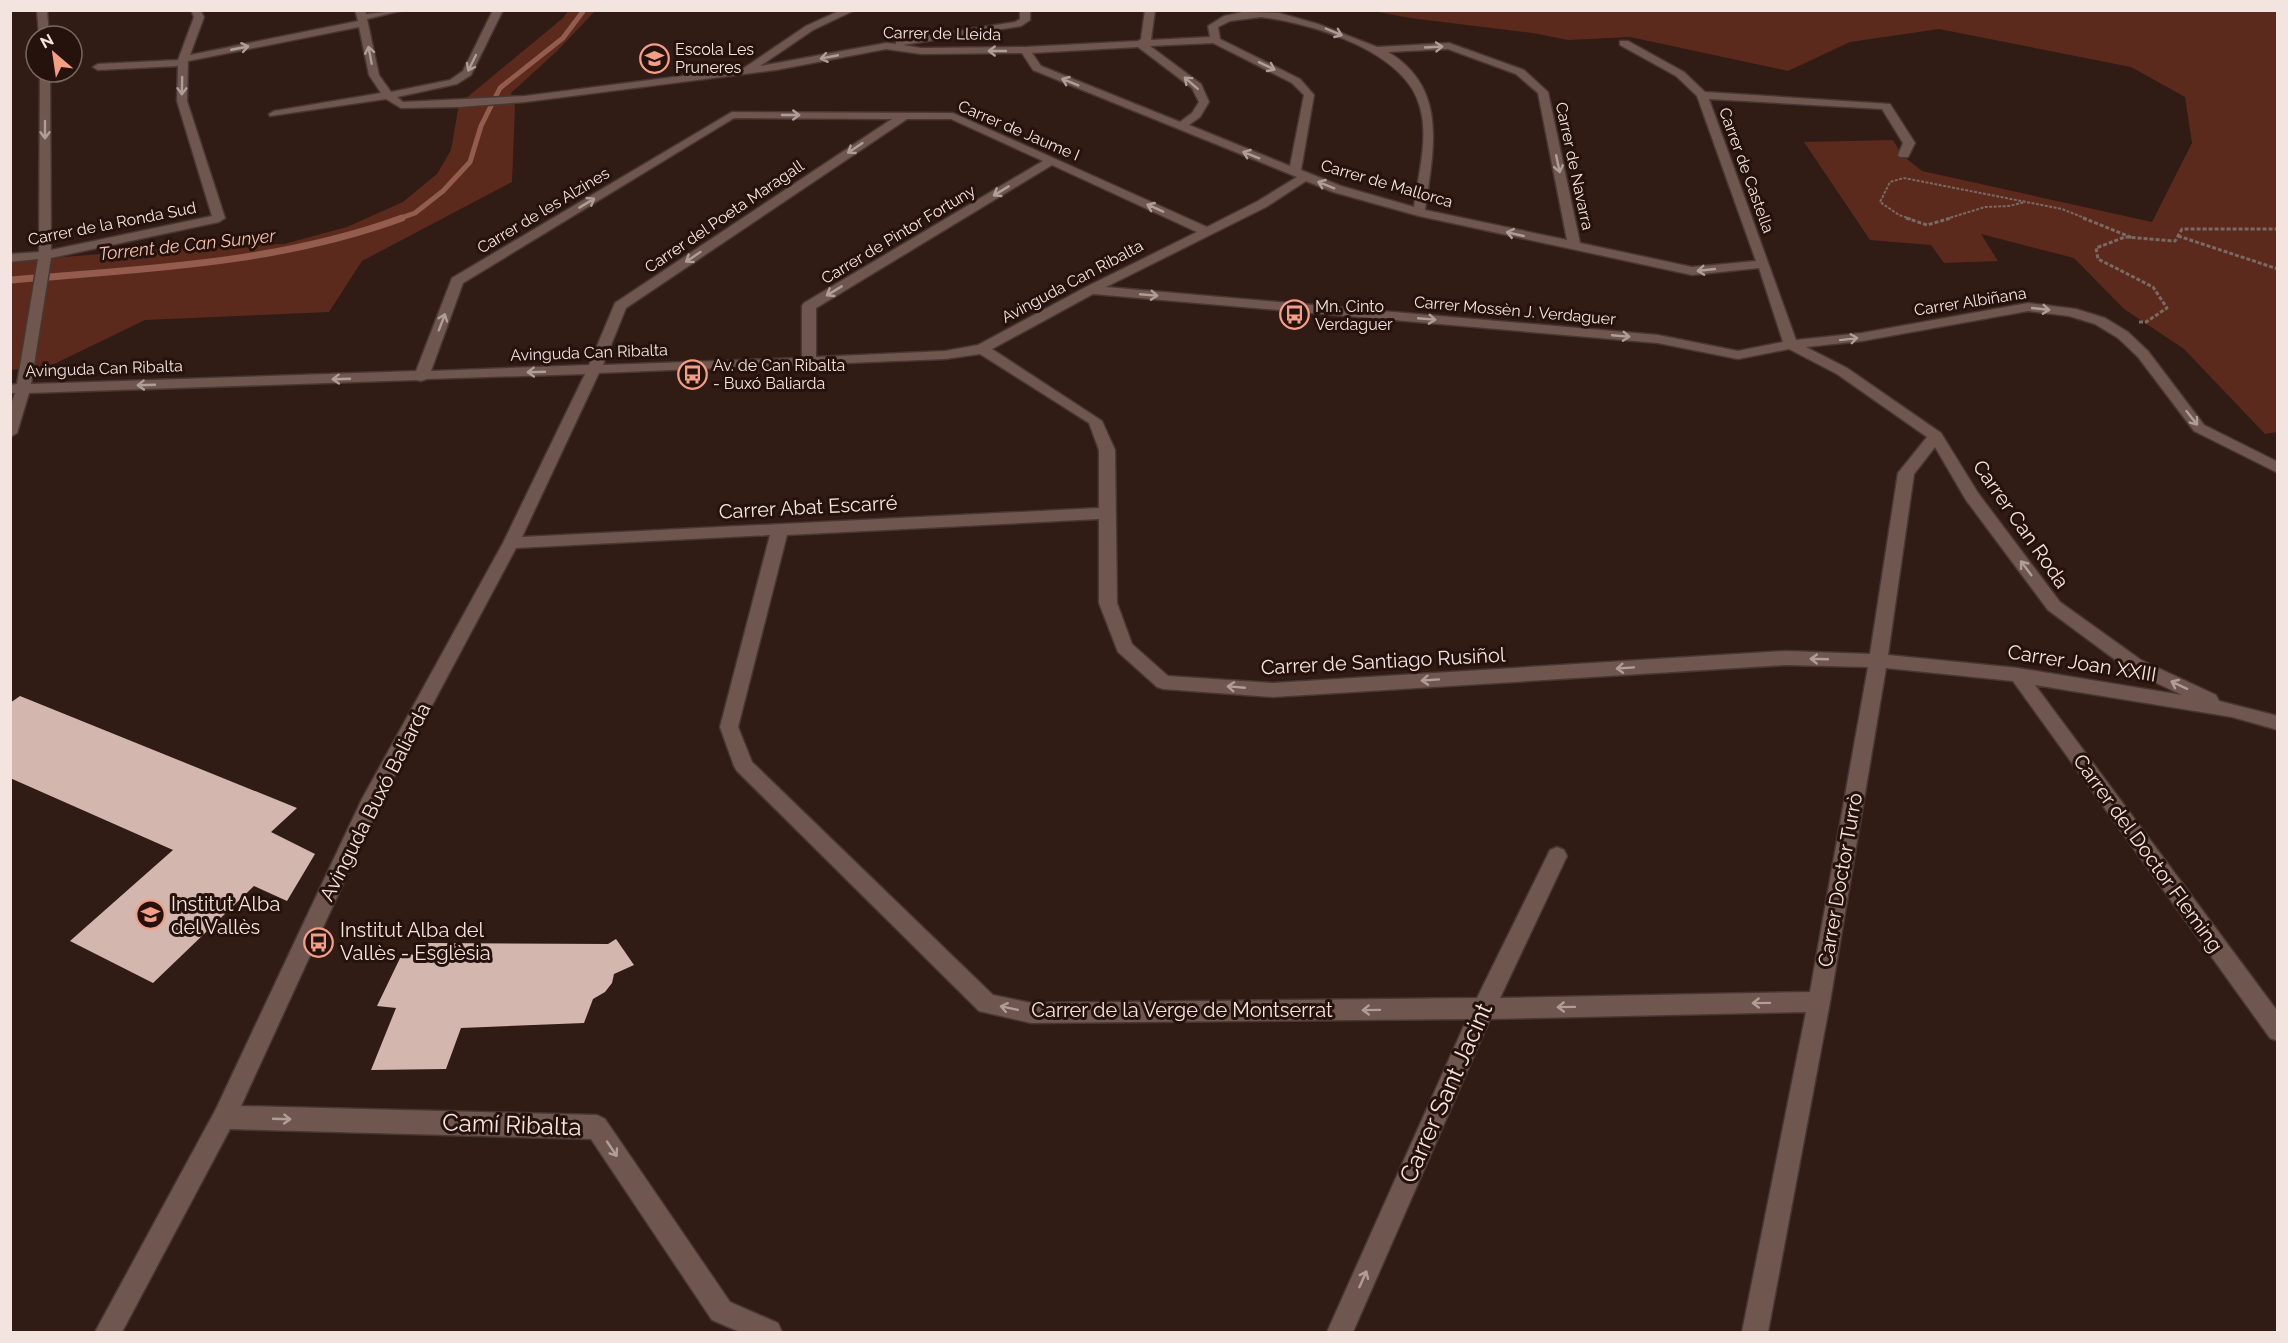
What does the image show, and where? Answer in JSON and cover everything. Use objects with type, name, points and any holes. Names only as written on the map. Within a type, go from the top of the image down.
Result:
[{"type":"street","points":[[182,61],[199,17],[195,10]]},
{"type":"street","points":[[98,67],[182,61],[362,17],[400,10]]},
{"type":"street","points":[[274,114],[388,96],[453,82],[467,73],[498,10]]},
{"type":"street","points":[[747,71],[793,37],[824,19],[851,10]]},
{"type":"street","points":[[886,46],[1018,24],[1025,20],[1024,10]]},
{"type":"street","points":[[1150,10],[1146,40],[1140,45],[1197,86],[1202,94],[1204,102],[1196,115],[1181,126]]},
{"type":"street","points":[[1300,174],[1309,95],[1296,81],[1215,40],[1213,26],[1220,19],[1238,13],[1261,11],[1295,15],[1375,50],[1399,65],[1421,95],[1429,131],[1419,212]]},
{"type":"street","points":[[362,17],[374,75],[388,96]]},
{"type":"street","name":"Carrer de Lleida","points":[[388,96],[401,105],[459,104],[525,99],[747,71],[886,46],[921,51],[1025,50],[1215,40]]},
{"type":"street","name":"Carrer de Castella","points":[[1624,43],[1680,74],[1702,95],[1791,345]]},
{"type":"street","name":"Carrer de Navarra","points":[[1375,50],[1449,46],[1520,72],[1543,92],[1575,247]]},
{"type":"street","name":"Carrer de Mallorca","points":[[1025,50],[1037,68],[1337,189],[1419,212],[1692,271],[1764,264]]},
{"type":"street","name":"Carrer de la Ronda Sud","points":[[10,258],[45,255],[219,218],[182,101],[182,61]]},
{"type":"street","points":[[10,433],[45,255],[45,84]]},
{"type":"street","points":[[1702,95],[1886,106],[1909,143],[1904,154]]},
{"type":"street","name":"Carrer de Jaume I","points":[[732,115],[953,116],[1208,232]]},
{"type":"street","name":"Carrer de les Alzines","points":[[421,376],[457,281],[732,115]]},
{"type":"street","name":"Carrer del Poeta Maragall","points":[[594,369],[620,306],[904,116]]},
{"type":"street","name":"Carrer de Pintor Fortuny","points":[[808,362],[809,306],[1051,161]]},
{"type":"street","name":"Avinguda Can Ribalta","points":[[17,389],[808,362],[945,355],[982,349],[1090,290],[1262,204],[1300,174]]},
{"type":"street","name":"Carrer Mossèn J. Verdaguer","points":[[1090,290],[1658,339],[1738,355],[1791,345]]},
{"type":"street","name":"Carrer Albiñana","points":[[1791,345],[1862,337],[2028,307],[2071,312],[2100,321],[2123,335],[2143,354],[2199,428],[2277,468]]},
{"type":"street","name":"Carrer Can Roda","points":[[1791,345],[1842,370],[1936,436],[1972,496],[2054,606],[2135,665],[2232,710]]},
{"type":"street","name":"Carrer de Santiago Rusiñol","points":[[982,349],[1095,421],[1107,450],[1108,603],[1124,647],[1163,682],[1273,690],[1786,658],[1878,661]]},
{"type":"street","name":"Avinguda Buxó Baliarda","points":[[108,1332],[224,1117],[372,799],[511,543],[594,369]]},
{"type":"street","name":"Carrer Doctor Turrò","points":[[1755,1332],[1820,1002],[1878,661],[1906,473],[1936,436]]},
{"type":"street","name":"Carrer Abat Escarré","points":[[511,543],[1108,513]]},
{"type":"street","name":"Carrer de la Verge de Montserrat","points":[[780,529],[729,727],[744,766],[987,1004],[1031,1013],[1483,1009],[1820,1002]]},
{"type":"street","name":"Carrer Joan XXIII","points":[[1878,661],[2018,675],[2232,710],[2277,723]]},
{"type":"street","name":"Carrer del Doctor Fleming","points":[[2018,675],[2277,1031]]},
{"type":"street","name":"Carrer Sant Jacint","points":[[1340,1332],[1483,1009],[1557,856]]},
{"type":"street","name":"Camí Ribalta","points":[[224,1117],[597,1127],[721,1311],[769,1332]]},
{"type":"path","points":[[2025,202],[2009,206],[1985,207],[1941,219],[1928,225],[1899,215],[1880,202],[1890,182],[1904,178],[2062,209],[2133,238]]},
{"type":"path","points":[[2100,321],[2146,322],[2167,308],[2153,287],[2098,259],[2096,248],[2125,237],[2175,241],[2182,229],[2277,229]]},
{"type":"path","points":[[2178,236],[2277,269]]},
{"type":"shaded area","points":[[568,11],[595,11],[557,51],[511,93],[515,107],[512,182],[362,261],[329,312],[145,320],[50,366],[11,370],[11,261],[205,246],[284,244],[347,227],[403,202],[437,174],[451,150],[459,104],[563,18]]},
{"type":"shaded area","points":[[1373,11],[2277,11],[2277,432],[2265,434],[2184,349],[2124,309],[2074,258],[1981,234],[1998,261],[1944,263],[1931,245],[1870,240],[1804,142],[1893,140],[1902,155],[1922,171],[2152,222],[2192,143],[2185,97],[2131,67],[1939,29],[1850,42],[1788,71],[1630,37],[1568,40]]},
{"type":"building","points":[[20,696],[297,808],[271,832],[315,854],[287,901],[254,886],[153,983],[70,941],[173,850],[10,778],[10,703]]},
{"type":"building","points":[[616,939],[634,965],[614,974],[612,983],[605,992],[593,999],[584,1023],[461,1028],[446,1069],[371,1070],[396,1008],[377,1006],[402,954],[421,955],[427,943],[608,944]]},
{"type":"waterway","name":"Torrent de Can Sunyer","points":[[398,219],[415,213],[443,191],[470,162],[481,126],[500,88],[563,38],[584,10]]},
{"type":"waterway","name":"Torrent de Can Sunyer","points":[[10,280],[159,268],[258,255],[307,246],[402,218]]},
{"type":"place","name":"Escola Les Pruneres","points":[[654,58]]},
{"type":"place","name":"Mn. Cinto Verdaguer","points":[[1294,315]]},
{"type":"place","name":"Av. de Can Ribalta - Buxó Baliarda","points":[[692,374]]},
{"type":"place","name":"Institut Alba del Vallès","points":[[150,915]]},
{"type":"place","name":"Institut Alba del Vallès - Esglèsia","points":[[319,942]]}]
